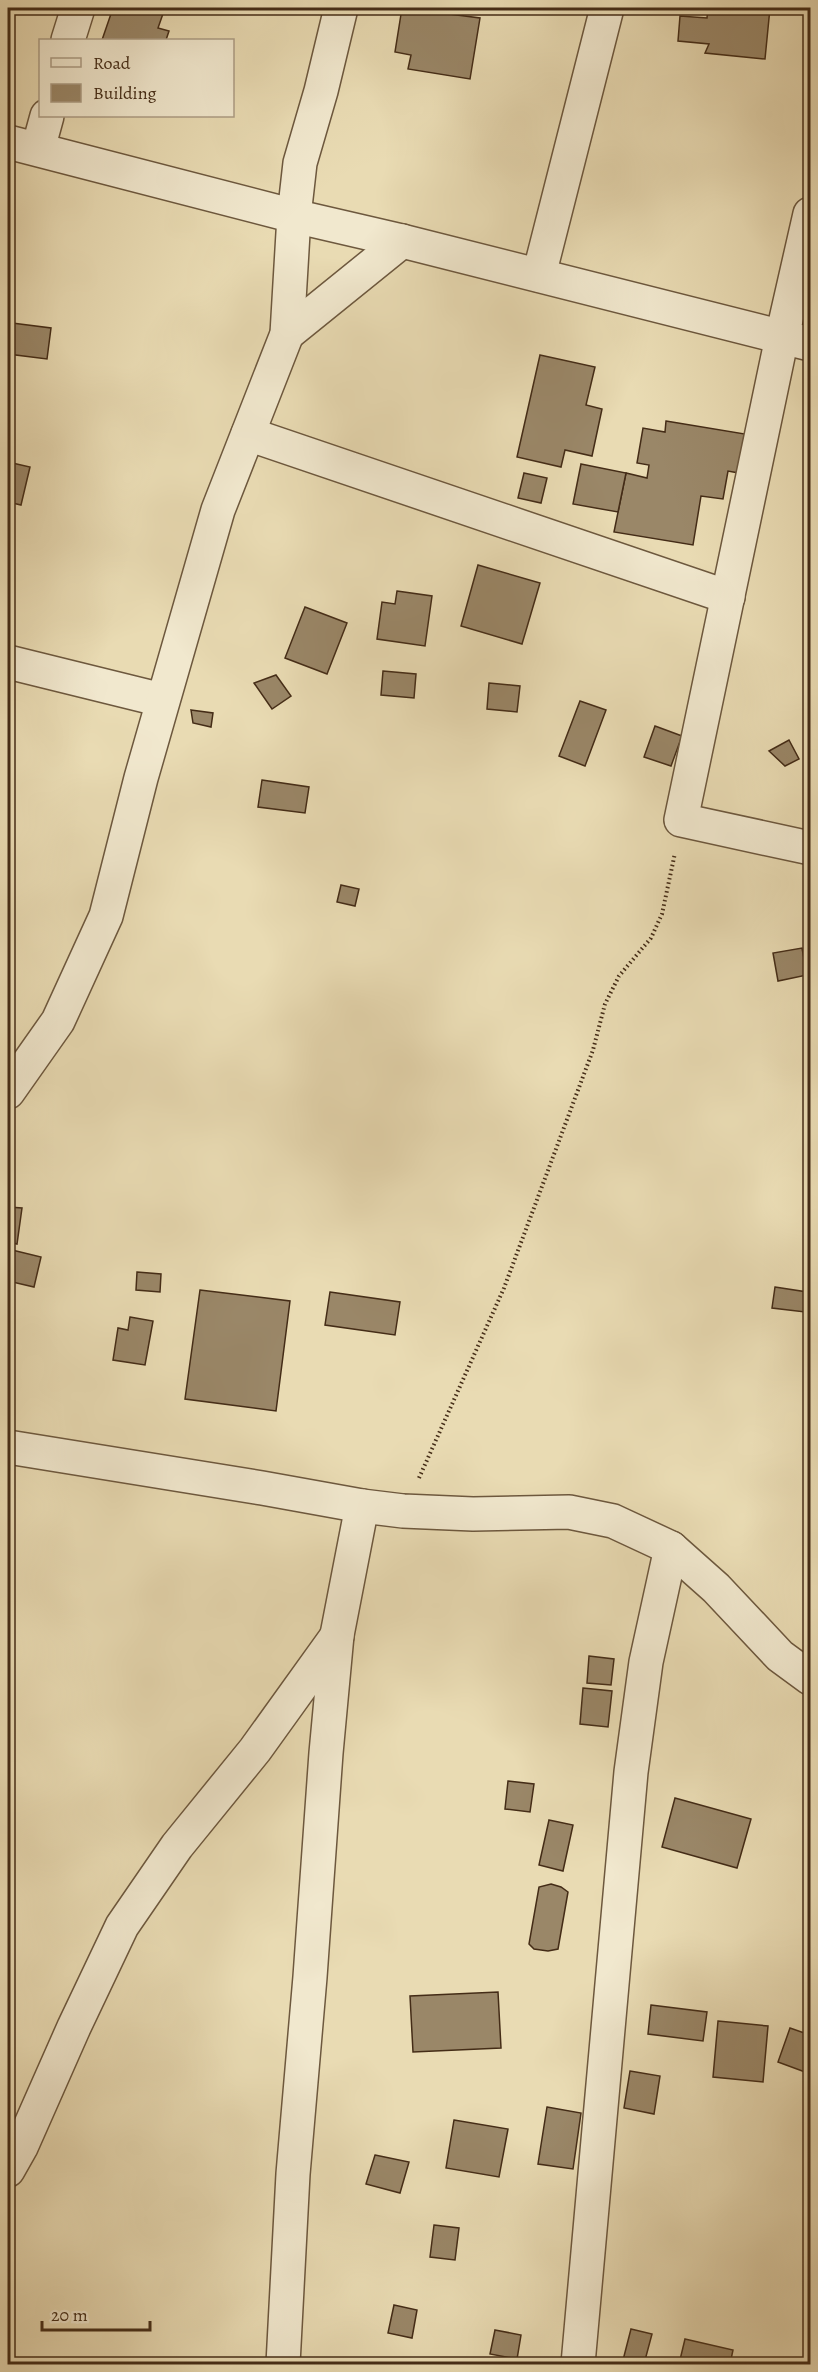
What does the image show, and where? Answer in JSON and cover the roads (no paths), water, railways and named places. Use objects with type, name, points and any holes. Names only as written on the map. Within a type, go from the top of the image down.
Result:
[{"type":"street","points":[[68,39],[78,8]]},
{"type":"street","points":[[8,1092],[58,1021],[106,916],[162,700],[218,510],[287,334],[294,216],[300,163],[321,91],[341,8]]},
{"type":"street","points":[[539,275],[608,8]]},
{"type":"street","points":[[46,117],[22,145],[294,216],[402,240],[796,340]]},
{"type":"street","points":[[810,214],[796,340],[728,597],[681,820],[810,848]]},
{"type":"street","points":[[287,334],[402,240]]},
{"type":"street","points":[[248,434],[728,597]]},
{"type":"street","points":[[8,663],[162,700]]},
{"type":"street","points":[[8,1447],[362,1506],[403,1511],[473,1514],[569,1512],[613,1521],[672,1548],[716,1588],[780,1656],[810,1678]]},
{"type":"street","points":[[284,2364],[293,2174],[337,1635],[362,1506]]},
{"type":"street","points":[[578,2364],[631,1772],[646,1662],[672,1548]]},
{"type":"street","points":[[8,2170],[21,2147],[122,1926],[177,1846],[255,1750],[337,1635]]}]
